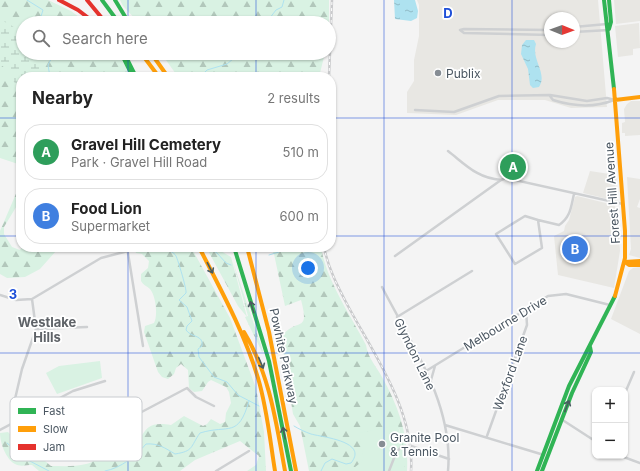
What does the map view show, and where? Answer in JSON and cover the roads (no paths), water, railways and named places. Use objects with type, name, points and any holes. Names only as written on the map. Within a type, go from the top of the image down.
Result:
[{"type":"main road","points":[[59,0],[87,16]]},
{"type":"main road","points":[[87,0],[100,16]]},
{"type":"main road","points":[[102,0],[114,16]]},
{"type":"main road","points":[[115,0],[125,16]]},
{"type":"main road","name":"Forest Hill Avenue","points":[[604,0],[609,23]]},
{"type":"main road","name":"Forest Hill Avenue","points":[[542,471],[557,417],[586,350],[590,347],[611,305],[620,282],[625,262],[626,240],[609,30],[609,0]]},
{"type":"main road","points":[[124,60],[130,72]]},
{"type":"main road","points":[[128,60],[134,72]]},
{"type":"main road","points":[[146,60],[155,72]]},
{"type":"main road","points":[[156,60],[164,72]]},
{"type":"main road","points":[[614,90],[620,97],[627,99]]},
{"type":"main road","points":[[615,100],[640,97]]},
{"type":"main road","points":[[202,252],[241,329],[252,345],[267,380],[285,471]]},
{"type":"main road","points":[[236,252],[271,366],[291,471]]},
{"type":"main road","name":"Powhite Parkway","points":[[248,252],[269,332],[296,471]]},
{"type":"main road","points":[[625,262],[640,264]]},
{"type":"main road","points":[[241,329],[261,388],[275,471]]},
{"type":"main road","name":"Forest Hill Avenue","points":[[537,471],[546,455],[591,352],[590,347]]},
{"type":"street","points":[[580,26],[609,23]]},
{"type":"street","points":[[544,30],[460,30],[464,33],[544,35]]},
{"type":"street","points":[[580,32],[609,30]]},
{"type":"street","points":[[415,110],[454,112],[494,97],[550,96],[587,100],[607,98],[615,100]]},
{"type":"street","points":[[550,96],[553,100],[574,105],[594,104],[615,100]]},
{"type":"street","points":[[448,151],[479,175],[488,179],[512,179],[623,204]]},
{"type":"street","points":[[395,256],[501,180]]},
{"type":"street","points":[[538,220],[542,248],[515,264],[496,234],[525,216],[560,225],[565,222],[569,216],[574,194]]},
{"type":"street","points":[[0,295],[16,300],[32,299],[101,258],[124,252]]},
{"type":"street","points":[[128,252],[143,346]]},
{"type":"street","points":[[397,317],[472,271]]},
{"type":"street","name":"Glyndon Lane","points":[[382,287],[426,371],[430,382],[445,425],[449,459],[448,471]]},
{"type":"street","name":"Melbourne Drive","points":[[426,371],[548,296],[560,293],[611,305]]},
{"type":"street","points":[[15,397],[17,386],[36,329],[32,299]]},
{"type":"street","name":"Wexford Lane","points":[[487,436],[527,324],[526,309]]},
{"type":"street","points":[[36,329],[87,327]]},
{"type":"street","points":[[430,382],[435,366]]},
{"type":"street","points":[[628,387],[634,372]]},
{"type":"street","points":[[61,397],[73,391],[105,381]]},
{"type":"street","points":[[142,412],[187,388],[196,397],[214,406]]},
{"type":"street","points":[[557,417],[592,439]]},
{"type":"street","points":[[0,430],[10,424]]},
{"type":"street","points":[[445,425],[487,436],[546,455]]},
{"type":"street","points":[[389,471],[396,453],[401,447],[411,446],[449,459]]},
{"type":"street","points":[[216,471],[250,451]]},
{"type":"street","points":[[628,459],[640,463]]},
{"type":"water","points":[[394,0],[415,0],[418,11],[417,18],[411,21],[395,19]]},
{"type":"water","points":[[526,40],[534,40],[536,44],[536,56],[542,77],[539,87],[533,88],[530,85],[528,69],[521,54],[522,45]]},
{"type":"waterway","points":[[27,0],[43,10],[41,16]]},
{"type":"waterway","points":[[271,16],[276,10],[282,7],[284,0]]},
{"type":"waterway","points":[[49,72],[48,65],[50,60]]},
{"type":"waterway","points":[[205,72],[227,64],[232,60]]},
{"type":"waterway","points":[[172,252],[176,256],[186,293],[179,300],[187,307],[192,321],[187,326],[186,330],[190,334],[199,338],[202,342],[202,346],[198,349],[199,357],[214,377],[227,382],[238,395],[259,406]]},
{"type":"waterway","points":[[215,252],[226,263],[231,265]]},
{"type":"waterway","points":[[269,255],[279,252]]},
{"type":"waterway","points":[[142,448],[146,444],[150,444],[158,445],[175,454],[189,450],[200,433],[231,428],[241,421],[249,401]]},
{"type":"waterway","points":[[294,426],[311,434],[342,441],[354,450],[355,456],[351,463],[346,464],[332,459],[325,463],[321,471]]},
{"type":"waterway","points":[[7,443],[10,446]]},
{"type":"waterway","points":[[30,461],[49,471]]},
{"type":"waterway","points":[[105,471],[128,461]]},
{"type":"railway","points":[[331,16],[332,0]]},
{"type":"railway","points":[[329,72],[330,60]]},
{"type":"railway","points":[[325,252],[337,285],[381,365],[400,406],[407,427],[411,449],[411,471]]},
{"type":"place","name":"Publix","points":[[438,73]]},
{"type":"place","name":"Gravel Hill Cemetery","points":[[513,167]]},
{"type":"place","name":"Food Lion","points":[[575,249]]},
{"type":"place","name":"Granite Pool & Tennis","points":[[382,444]]},
{"type":"district","name":"Westlake Hills","points":[[47,330]]}]
